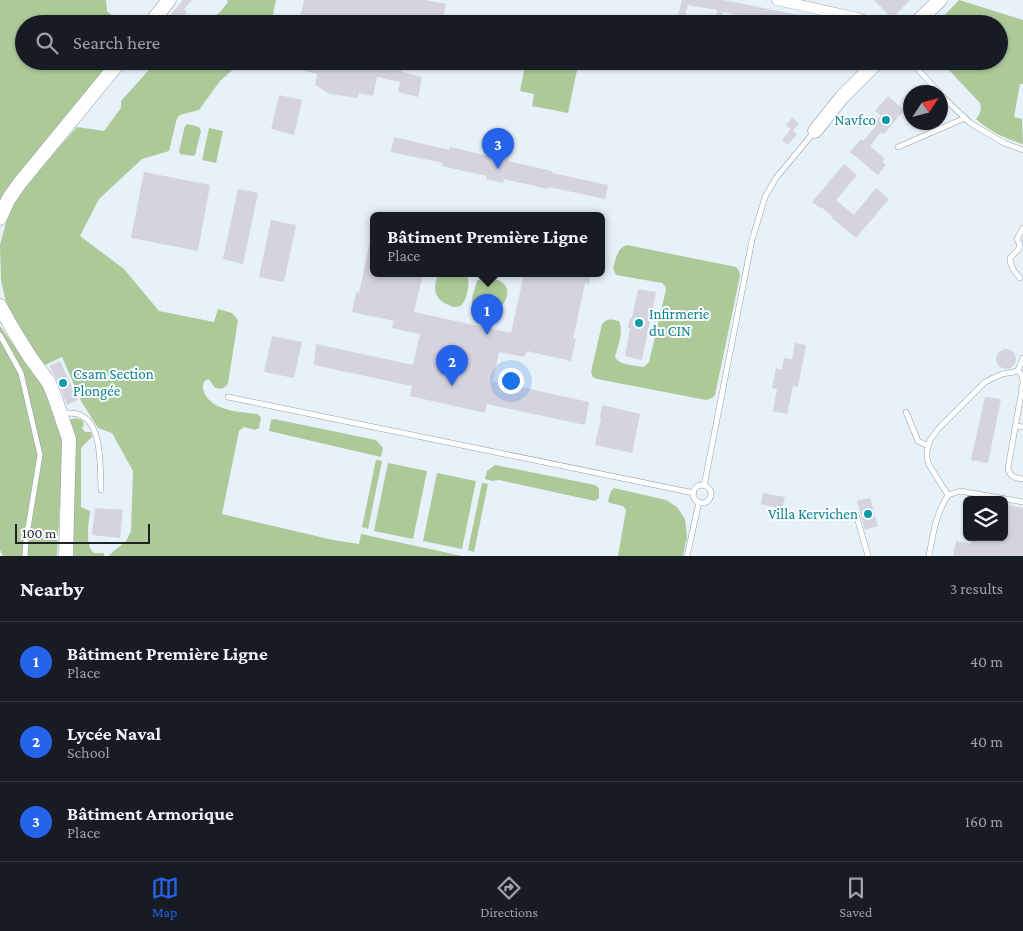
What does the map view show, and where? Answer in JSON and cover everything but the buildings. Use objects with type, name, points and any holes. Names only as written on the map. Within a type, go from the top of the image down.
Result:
[{"type":"street","points":[[157,15],[169,0]]},
{"type":"street","points":[[778,0],[845,15]]},
{"type":"street","points":[[925,15],[940,0]]},
{"type":"street","points":[[0,218],[8,200],[19,184],[113,70]]},
{"type":"street","points":[[815,131],[842,97],[869,70]]},
{"type":"street","points":[[0,306],[30,357],[49,383],[69,439],[66,556]]},
{"type":"lane","points":[[919,70],[933,85]]},
{"type":"lane","points":[[948,101],[970,123],[1004,143],[1023,150]]},
{"type":"lane","points":[[898,147],[965,118]]},
{"type":"lane","points":[[704,486],[752,240],[765,197],[776,178],[815,131]]},
{"type":"lane","points":[[1020,278],[1010,265],[1010,258],[1018,250],[1020,245],[1017,239],[1023,228]]},
{"type":"lane","points":[[0,335],[22,373],[40,455],[25,556]]},
{"type":"lane","points":[[948,494],[929,465],[927,458],[930,440],[939,428],[985,382],[1002,374],[1018,370],[1023,358]]},
{"type":"lane","points":[[1018,370],[1023,382],[1008,468],[1010,475],[1023,479]]},
{"type":"lane","points":[[228,397],[694,493]]},
{"type":"lane","points":[[61,413],[72,412],[82,415],[90,423],[96,434],[100,453],[101,490]]},
{"type":"lane","points":[[906,412],[918,441],[928,446]]},
{"type":"lane","points":[[1016,426],[1023,427]]},
{"type":"lane","points":[[698,486],[704,486],[710,491],[710,496],[708,501],[702,503],[695,499],[694,493],[698,486]]},
{"type":"lane","points":[[928,556],[937,514],[948,494],[960,491],[1023,502]]},
{"type":"lane","points":[[687,556],[699,502]]},
{"type":"lane","points":[[856,514],[868,556]]},
{"type":"green space","points":[[0,0],[106,0],[107,11],[111,15],[15,15],[15,70],[104,70],[4,192],[0,202]]},
{"type":"green space","points":[[227,0],[276,0],[273,15],[216,15],[228,2]]},
{"type":"green space","points":[[959,0],[1007,15],[945,15]]},
{"type":"green space","points":[[1008,15],[1023,20],[1023,84],[1020,84],[1014,117],[1022,119],[1023,144],[998,134],[976,119],[981,108],[980,103],[949,70],[1008,70]]},
{"type":"green space","points":[[149,70],[233,70],[220,81],[199,110],[180,115],[177,118],[169,151],[142,159],[99,199],[80,236],[124,269],[159,311],[214,322],[218,309],[232,313],[238,320],[228,383],[223,388],[215,388],[209,379],[204,382],[203,388],[206,396],[217,406],[234,411],[258,414],[261,418],[259,428],[255,430],[244,427],[239,431],[222,514],[333,540],[359,544],[361,534],[462,556],[109,556],[126,541],[131,531],[133,471],[112,433],[98,428],[81,401],[62,357],[45,365],[8,311],[1,281],[0,245],[8,215],[20,191],[77,127],[104,131],[121,108],[121,101]]},
{"type":"green space","points":[[524,70],[577,70],[568,113],[532,106],[534,94],[520,91]]},
{"type":"green space","points":[[187,124],[199,127],[201,131],[195,155],[193,156],[180,154],[179,151]]},
{"type":"green space","points":[[209,128],[223,131],[216,163],[202,160]]},
{"type":"green space","points":[[627,245],[736,267],[739,271],[740,276],[715,395],[712,398],[706,400],[593,377],[591,372],[602,324],[607,320],[619,321],[621,329],[615,357],[617,360],[642,367],[649,362],[666,290],[662,283],[616,275],[613,268],[616,258],[619,251]]},
{"type":"green space","points":[[438,277],[467,277],[468,292],[460,306],[451,306],[440,300],[435,288]]},
{"type":"green space","points":[[484,277],[503,283],[507,293],[503,305],[492,313],[486,314],[475,311],[472,302],[477,281]]},
{"type":"green space","points":[[0,326],[45,389],[63,445],[57,556],[3,556],[0,550]]},
{"type":"green space","points":[[76,418],[82,420],[84,424],[82,428],[85,432],[91,432],[92,437],[81,448],[81,507],[90,511],[88,539],[91,549],[94,553],[104,553],[104,556],[71,556],[69,420]]},
{"type":"green space","points":[[274,419],[376,440],[383,448],[381,457],[269,431],[271,420]]},
{"type":"green space","points":[[376,460],[382,461],[368,529],[362,527]]},
{"type":"green space","points":[[388,463],[427,471],[413,539],[374,531]]},
{"type":"green space","points":[[495,465],[595,485],[599,488],[599,498],[595,501],[499,480],[485,479],[487,471]]},
{"type":"green space","points":[[437,473],[476,481],[462,549],[423,541]]},
{"type":"green space","points":[[482,483],[488,484],[474,552],[468,550]]},
{"type":"green space","points":[[614,488],[666,500],[677,507],[685,519],[687,536],[683,556],[618,556],[626,510],[623,506],[608,501]]},
{"type":"place","name":"Navfco","points":[[886,120]]},
{"type":"place","name":"Bâtiment Armorique","points":[[498,169]]},
{"type":"place","name":"Infirmerie du CIN","points":[[639,323]]},
{"type":"place","name":"Bâtiment Première Ligne","points":[[487,335]]},
{"type":"place","name":"Csam Section Plongée","points":[[63,383]]},
{"type":"place","name":"Lycée Naval","points":[[452,386]]},
{"type":"place","name":"Villa Kervichen","points":[[868,514]]}]
